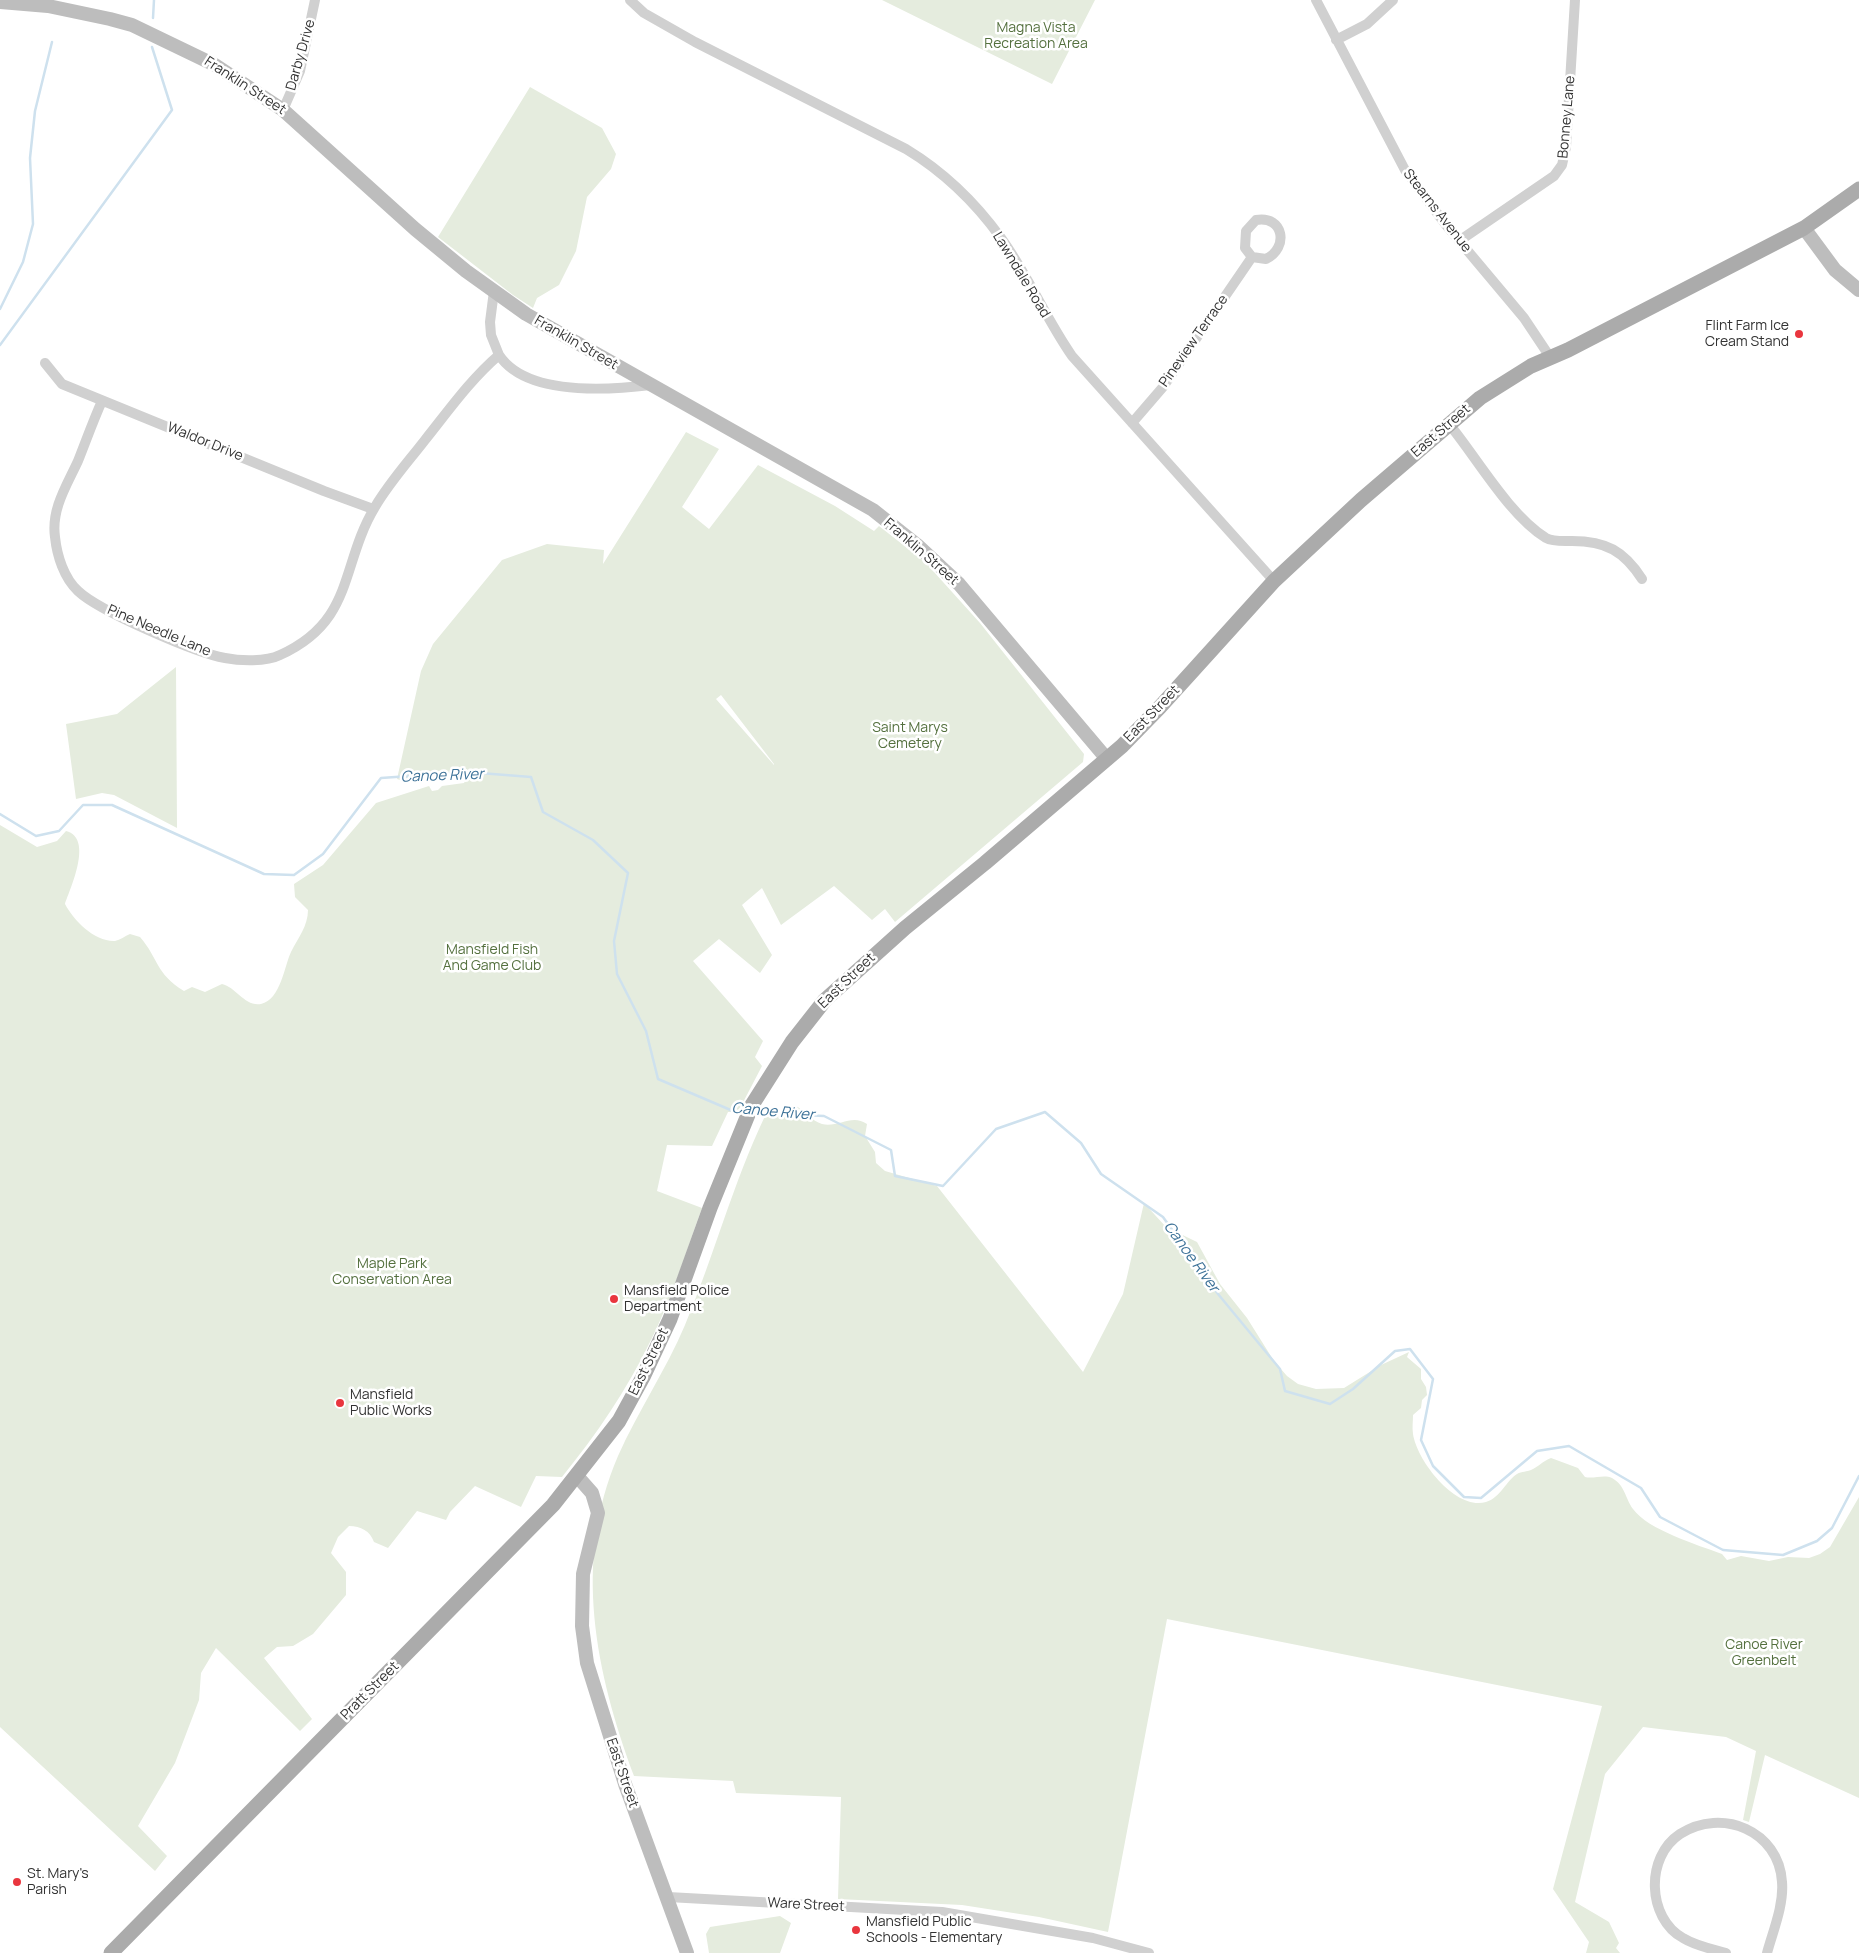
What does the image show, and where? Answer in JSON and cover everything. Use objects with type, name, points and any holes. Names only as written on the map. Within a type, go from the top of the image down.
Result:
[{"type":"main road","name":"East Street","points":[[619,1421],[662,1338],[752,1105],[792,1042],[841,984],[1107,759],[1160,707],[1274,581],[1362,500],[1449,424],[1497,387],[1550,357],[1727,269],[1804,228],[1859,189]]},
{"type":"main road","name":"Pratt Street","points":[[111,1953],[553,1505],[619,1421]]},
{"type":"street","name":"Darby Drive","points":[[283,110],[300,71],[315,0]]},
{"type":"street","name":"Lawndale Road","points":[[630,0],[644,13],[681,34],[906,150],[928,163],[951,181],[1002,239],[1072,356],[1274,581]]},
{"type":"street","name":"Stearns Avenue","points":[[1316,0],[1404,170],[1459,241],[1524,318],[1550,357]]},
{"type":"street","points":[[1336,40],[1372,20],[1393,0]]},
{"type":"street","name":"Bonney Lane","points":[[1459,241],[1548,181],[1562,165],[1566,147],[1575,0]]},
{"type":"street","name":"Franklin Street","points":[[0,2],[48,6],[102,16],[132,25],[215,65],[283,110],[415,228],[494,291],[553,331],[856,499],[917,544],[959,584],[1107,759]]},
{"type":"street","points":[[1804,228],[1835,270],[1859,290]]},
{"type":"street","name":"Pineview Terrace","points":[[1132,423],[1163,387],[1252,257]]},
{"type":"street","points":[[494,291],[490,322],[491,335],[499,355],[513,369],[542,382],[592,389],[651,385]]},
{"type":"street","name":"Pine Needle Lane","points":[[102,401],[56,510],[54,534],[58,554],[69,580],[79,592],[139,625],[176,641],[224,658],[241,659],[278,656],[301,644],[321,626],[334,609],[346,586],[373,509],[476,375],[499,355]]},
{"type":"street","name":"Waldor Drive","points":[[46,363],[62,384],[373,509]]},
{"type":"street","points":[[1449,424],[1496,487],[1529,524],[1548,539],[1604,545],[1620,552],[1632,562],[1642,579]]},
{"type":"street","name":"East Street","points":[[577,1476],[592,1493],[598,1513],[583,1574],[582,1626],[587,1663],[625,1784],[687,1953]]},
{"type":"street","points":[[1726,1953],[1682,1938],[1666,1922],[1654,1890],[1658,1863],[1667,1848],[1679,1834],[1706,1823],[1720,1822],[1741,1826],[1757,1834],[1776,1856],[1782,1882],[1778,1915],[1767,1953]]},
{"type":"street","name":"Ware Street","points":[[668,1897],[942,1912],[1093,1938],[1149,1953]]},
{"type":"green space","name":"Magna Vista Recreation Area","points":[[882,0],[1095,0],[1052,84]]},
{"type":"green space","points":[[530,87],[602,128],[616,154],[611,169],[587,197],[576,251],[559,285],[537,298],[533,308],[513,295],[438,237]]},
{"type":"green space","points":[[686,432],[719,449],[682,507],[709,529],[758,465],[835,506],[874,531],[879,526],[925,562],[980,623],[1084,754],[1083,762],[895,922],[885,909],[872,920],[834,886],[781,925],[762,888],[742,905],[772,955],[760,973],[719,939],[693,961],[763,1041],[755,1057],[762,1066],[738,1112],[728,1112],[712,1146],[667,1145],[657,1191],[702,1208],[666,1308],[632,1377],[599,1428],[562,1477],[536,1476],[521,1507],[475,1486],[450,1512],[446,1520],[417,1511],[388,1548],[374,1542],[367,1532],[357,1527],[349,1526],[338,1537],[331,1553],[346,1572],[346,1595],[313,1634],[293,1646],[277,1647],[264,1658],[312,1719],[300,1731],[216,1648],[201,1673],[199,1700],[175,1763],[138,1826],[167,1856],[155,1871],[0,1727],[0,825],[37,847],[57,841],[66,831],[74,836],[78,843],[78,864],[65,904],[74,917],[93,934],[100,938],[115,941],[130,934],[140,937],[162,972],[184,991],[192,987],[205,992],[222,984],[250,1003],[261,1004],[268,1001],[281,982],[291,952],[308,916],[308,910],[295,897],[294,884],[323,865],[376,803],[429,786],[432,791],[438,790],[442,786],[464,783],[468,776],[450,776],[424,781],[397,779],[421,671],[433,644],[502,560],[547,544],[604,550],[603,564]],"holes":[[[721,695],[774,765],[716,699]]]},
{"type":"green space","points":[[176,667],[177,828],[114,795],[102,793],[76,799],[66,724],[117,714]]},
{"type":"green space","name":"Canoe River Greenbelt","points":[[796,1106],[815,1121],[822,1124],[828,1125],[856,1120],[867,1124],[865,1136],[875,1152],[876,1163],[885,1171],[937,1186],[1083,1372],[1123,1294],[1144,1203],[1166,1227],[1197,1242],[1220,1284],[1247,1318],[1274,1361],[1287,1376],[1298,1384],[1316,1389],[1344,1388],[1381,1365],[1409,1352],[1407,1357],[1421,1369],[1421,1379],[1426,1387],[1427,1395],[1422,1400],[1421,1408],[1413,1415],[1413,1432],[1416,1445],[1430,1470],[1440,1482],[1462,1499],[1474,1503],[1491,1500],[1517,1474],[1531,1470],[1551,1458],[1578,1468],[1585,1477],[1606,1476],[1612,1478],[1620,1484],[1630,1505],[1640,1517],[1661,1530],[1722,1554],[1727,1560],[1741,1556],[1769,1561],[1788,1557],[1809,1558],[1820,1554],[1830,1547],[1859,1497],[1859,1798],[1765,1755],[1749,1822],[1743,1820],[1756,1751],[1726,1737],[1643,1727],[1605,1774],[1575,1902],[1609,1922],[1619,1943],[1616,1948],[1620,1953],[1586,1953],[1589,1942],[1553,1889],[1602,1706],[1167,1619],[1108,1932],[1039,1917],[962,1905],[838,1899],[841,1797],[736,1793],[733,1781],[634,1776],[609,1697],[600,1657],[595,1617],[593,1577],[596,1536],[604,1496],[626,1439],[685,1325],[733,1193],[765,1116]]},
{"type":"green space","points":[[780,1916],[791,1923],[780,1953],[709,1953],[706,1934],[710,1927]]},
{"type":"waterway","points":[[153,18],[154,0]]},
{"type":"waterway","points":[[0,309],[23,262],[33,224],[30,158],[35,111],[52,42]]},
{"type":"waterway","points":[[0,345],[172,110],[152,47]]},
{"type":"waterway","name":"Canoe River","points":[[0,814],[36,836],[59,831],[83,805],[112,805],[264,874],[294,875],[323,854],[381,778],[467,772],[531,777],[543,812],[593,840],[628,873],[614,941],[617,974],[646,1031],[658,1079],[733,1111],[744,1112]]},
{"type":"waterway","name":"Canoe River","points":[[754,1113],[824,1116],[891,1150],[895,1176],[943,1186],[996,1129],[1045,1112],[1081,1143],[1101,1174],[1163,1217],[1218,1294],[1280,1369],[1285,1391],[1330,1404],[1353,1389],[1395,1351],[1410,1349],[1433,1379],[1421,1440],[1433,1466],[1464,1497],[1481,1498],[1537,1451],[1569,1446],[1641,1488],[1660,1517],[1723,1550],[1783,1555],[1817,1541],[1832,1528],[1859,1476]]},
{"type":"place","name":"Flint Farm Ice Cream Stand","points":[[1799,334]]},
{"type":"place","name":"Mansfield Police Department","points":[[614,1299]]},
{"type":"place","name":"Mansfield Public Works","points":[[340,1403]]},
{"type":"place","name":"St. Mary's Parish","points":[[17,1882]]},
{"type":"place","name":"Mansfield Public Schools - Elementary","points":[[856,1930]]},
{"type":"park label","name":"Saint Marys Cemetery","points":[[910,736]]},
{"type":"park label","name":"Mansfield Fish And Game Club","points":[[492,958]]},
{"type":"park label","name":"Maple Park Conservation Area","points":[[392,1272]]}]
